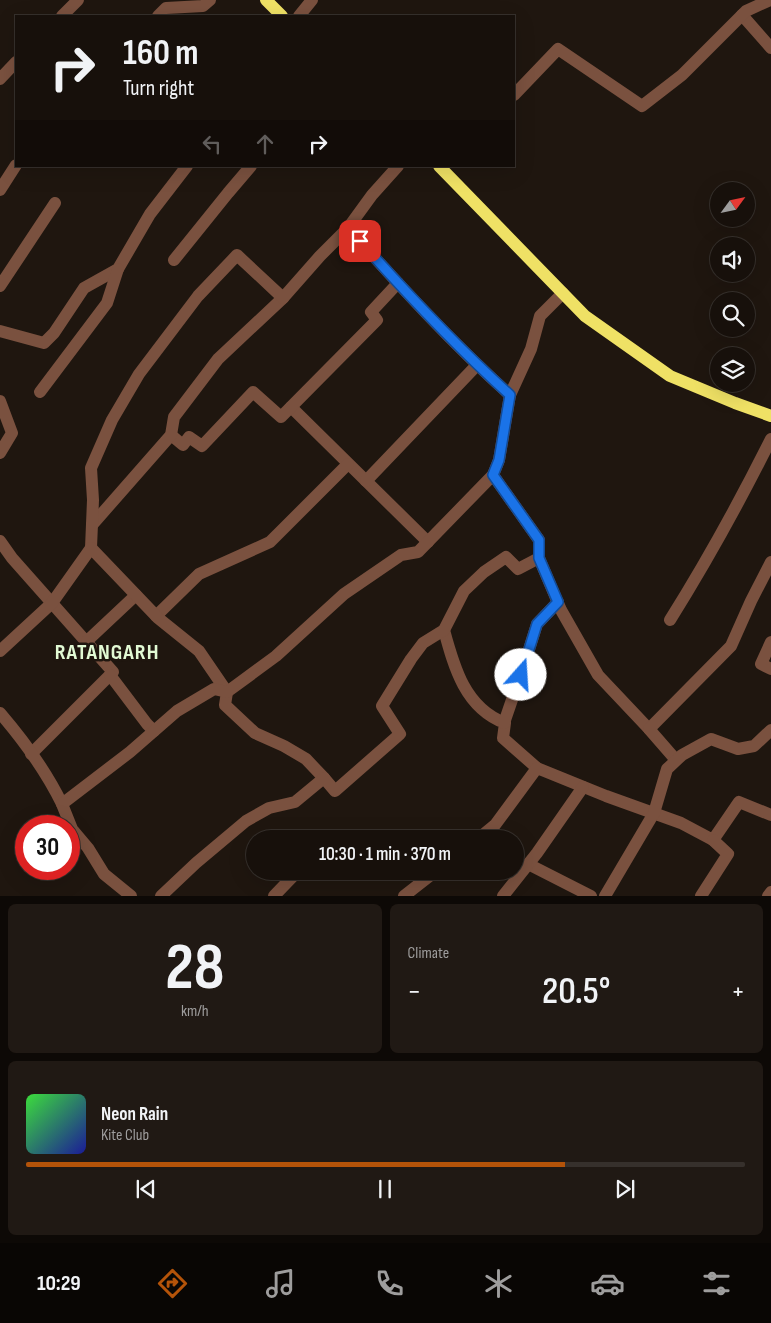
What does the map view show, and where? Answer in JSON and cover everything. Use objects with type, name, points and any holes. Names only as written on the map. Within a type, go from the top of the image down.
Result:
[{"type":"main road","points":[[266,0],[281,15]]},
{"type":"main road","points":[[440,167],[584,316],[670,376],[771,416]]},
{"type":"street","points":[[63,15],[78,0]]},
{"type":"street","points":[[159,15],[166,8],[203,6],[210,0]]},
{"type":"street","points":[[300,15],[312,0]]},
{"type":"street","points":[[515,94],[558,49],[642,106],[682,75],[742,15],[770,0]]},
{"type":"street","points":[[742,15],[771,48]]},
{"type":"street","points":[[0,78],[15,63]]},
{"type":"street","points":[[0,190],[15,167]]},
{"type":"street","points":[[40,392],[107,303],[118,269],[150,214],[186,167]]},
{"type":"street","points":[[174,260],[251,167]]},
{"type":"street","points":[[92,525],[171,435],[174,417],[218,359],[283,298],[348,228],[372,195],[397,167]]},
{"type":"street","points":[[0,286],[55,203]]},
{"type":"street","points":[[348,228],[477,365],[510,395]]},
{"type":"street","points":[[0,652],[52,603],[91,548],[93,500],[91,468],[112,420],[139,374],[198,296],[237,255],[283,298]]},
{"type":"street","points":[[0,331],[44,343],[54,333],[84,288],[118,269]]},
{"type":"street","points":[[171,435],[183,445],[190,437],[202,446],[252,392],[281,417],[377,320],[371,312],[398,283]]},
{"type":"street","points":[[62,804],[130,752],[177,712],[214,689],[227,692],[276,656],[344,594],[401,555],[418,552],[428,542],[493,475],[499,460],[510,395],[531,349],[540,316],[563,293]]},
{"type":"street","points":[[366,481],[477,365]]},
{"type":"street","points":[[0,401],[12,433],[0,453]]},
{"type":"street","points":[[291,407],[428,542]]},
{"type":"street","points":[[670,620],[738,504],[771,439]]},
{"type":"street","points":[[156,616],[199,574],[270,542],[348,464]]},
{"type":"street","points":[[493,475],[539,540],[539,558],[561,610],[598,674],[676,760]]},
{"type":"street","points":[[0,541],[12,558],[113,672],[31,754]]},
{"type":"street","points":[[91,548],[156,616],[199,651],[227,692],[225,705],[255,733],[284,746],[306,759],[336,791],[400,734],[382,706],[423,643],[444,630],[464,590],[484,572],[506,558],[518,569],[539,558]]},
{"type":"street","points":[[649,729],[732,646],[751,600],[771,562]]},
{"type":"street","points":[[87,641],[136,595]]},
{"type":"street","points":[[558,602],[537,624],[504,723],[503,738],[537,768],[681,823],[713,840],[728,854],[701,896]]},
{"type":"street","points":[[444,630],[458,676],[477,706],[494,719],[504,723]]},
{"type":"street","points":[[771,642],[761,664],[771,669]]},
{"type":"street","points":[[110,675],[154,731]]},
{"type":"street","points":[[0,713],[52,783],[72,829],[88,848],[104,874],[131,896]]},
{"type":"street","points":[[605,896],[654,813],[667,770],[676,760],[711,739],[738,750],[754,746],[771,730]]},
{"type":"street","points":[[489,830],[537,768]]},
{"type":"street","points":[[161,896],[196,862],[246,821],[269,808],[295,802],[324,778]]},
{"type":"street","points":[[503,896],[583,787]]},
{"type":"street","points":[[713,840],[739,802],[771,815]]},
{"type":"street","points":[[528,864],[590,896]]},
{"type":"street","points":[[274,896],[289,880]]},
{"type":"street","points":[[407,895],[425,880]]},
{"type":"street","points":[[768,896],[771,892]]},
{"type":"district","name":"RATANGARH","points":[[107,652]]},
{"type":"route","points":[[360,241],[447,335],[510,395],[499,460],[493,475],[539,540],[539,558],[558,602],[537,624],[521,675]]}]
